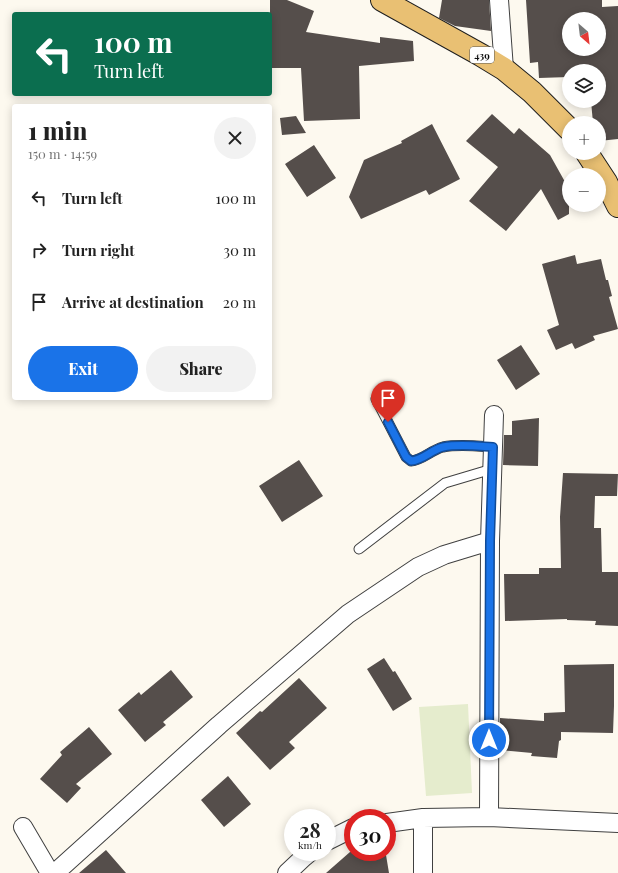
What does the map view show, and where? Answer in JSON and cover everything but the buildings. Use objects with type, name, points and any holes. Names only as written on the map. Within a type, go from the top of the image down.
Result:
[{"type":"main road","name":"439","points":[[382,0],[504,69],[532,92],[562,122]]},
{"type":"main road","points":[[592,160],[606,182],[618,206]]},
{"type":"street","points":[[499,0],[504,69]]},
{"type":"street","points":[[489,817],[490,541],[494,415]]},
{"type":"street","points":[[55,873],[220,725],[348,614],[418,567],[444,555],[490,541]]},
{"type":"street","points":[[396,822],[423,818],[489,817],[618,823]]},
{"type":"street","points":[[423,818],[423,873]]},
{"type":"street","points":[[23,827],[50,873]]},
{"type":"street","points":[[287,873],[300,861]]},
{"type":"lane","points":[[376,399],[406,457],[411,461],[418,460],[441,448],[456,446],[493,447]]},
{"type":"lane","points":[[359,549],[445,483],[492,469]]},
{"type":"green space","points":[[468,704],[472,793],[426,796],[419,707]]},
{"type":"route","points":[[388,422],[406,457],[411,461],[418,460],[441,448],[456,446],[493,447],[490,541],[489,740]]}]
